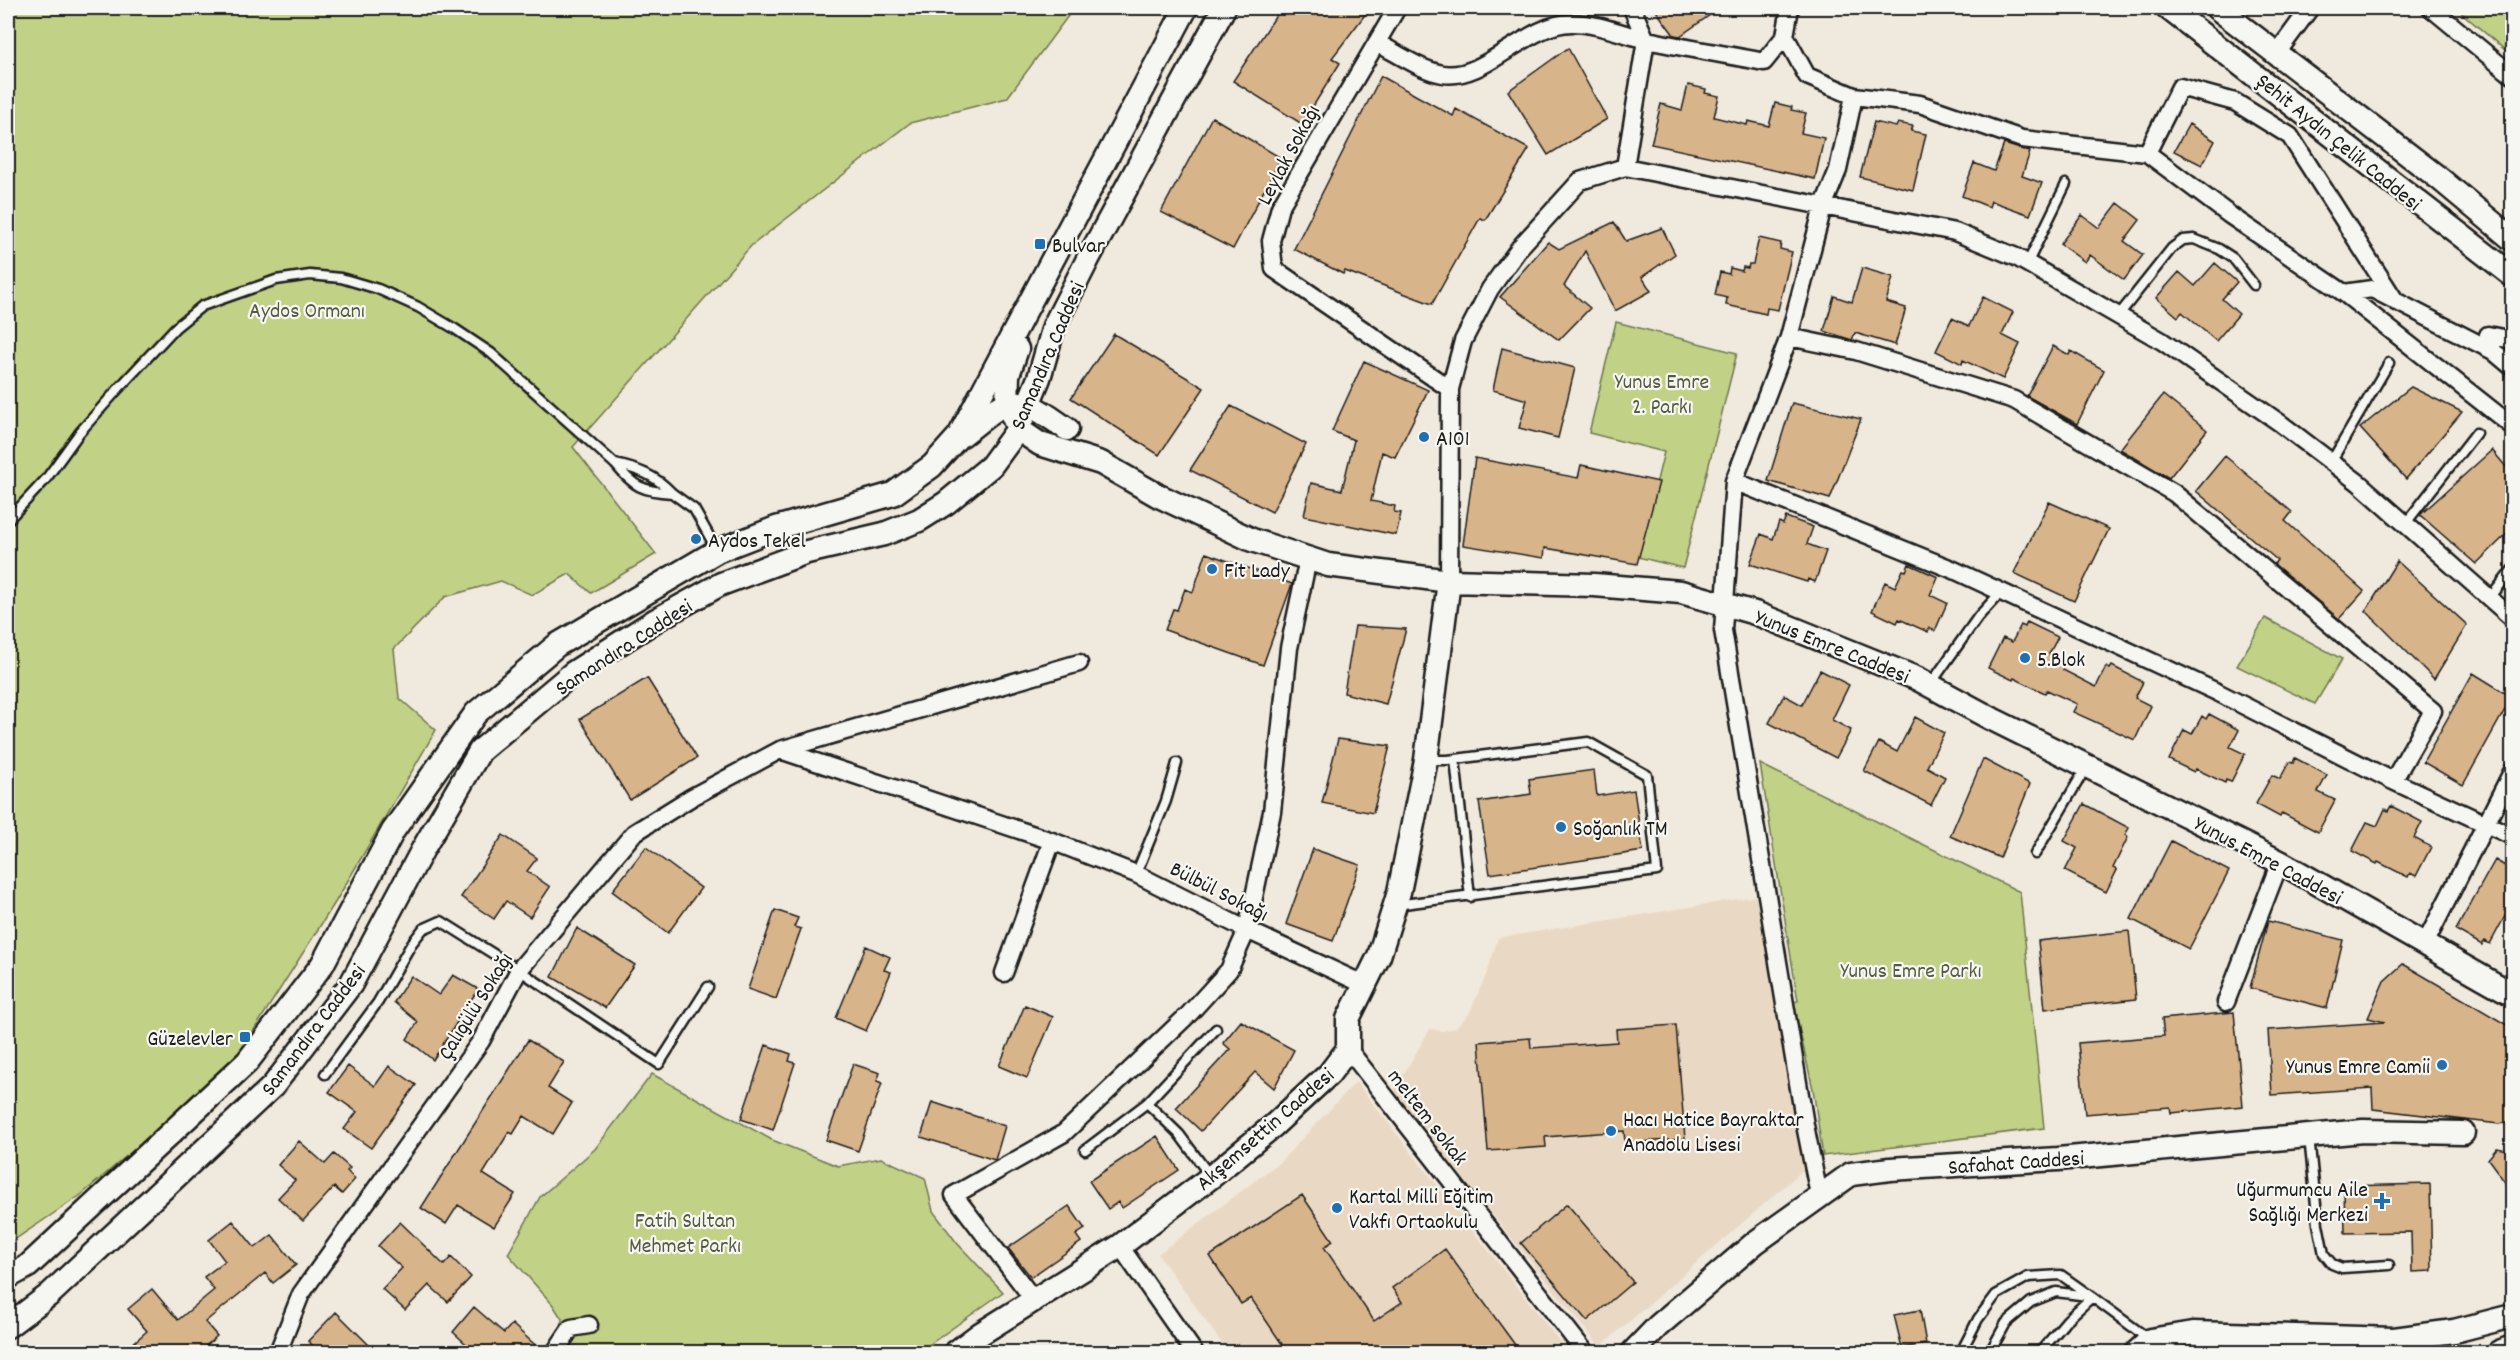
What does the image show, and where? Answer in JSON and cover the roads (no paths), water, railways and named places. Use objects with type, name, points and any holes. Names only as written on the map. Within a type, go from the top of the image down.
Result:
[{"type":"main road","name":"Samandıra Caddesi","points":[[8,1277],[28,1266],[247,1062],[322,965],[393,831],[476,713],[557,645],[717,551],[776,528],[893,494],[932,466],[959,436],[1186,8]]},
{"type":"main road","name":"Samandıra Caddesi","points":[[1017,405],[1039,378],[1054,326],[1224,8]]},
{"type":"main road","name":"Şehit Aydın Çelik Caddesi","points":[[2168,8],[2512,275]]},
{"type":"main road","name":"Şehit Aydın Çelik Caddesi","points":[[2217,8],[2512,239]]},
{"type":"main road","points":[[1040,282],[1008,375],[1017,405],[1018,429],[1040,444],[1101,463]]},
{"type":"main road","points":[[1039,378],[1067,429],[1101,463]]},
{"type":"main road","points":[[1017,405],[1067,429]]},
{"type":"main road","points":[[959,436],[1017,405]]},
{"type":"main road","name":"Samandıra Caddesi","points":[[8,1326],[49,1295],[273,1086],[351,984],[423,849],[480,751],[573,673],[656,620],[712,589],[807,552],[884,534],[919,520],[946,502],[991,466],[1018,429]]},
{"type":"main road","points":[[991,466],[1015,452],[1040,444]]},
{"type":"main road","name":"Yunus Emre Caddesi","points":[[1101,463],[1157,495],[1252,540],[1328,565],[1449,581],[1594,585],[1681,592],[1755,613],[1930,686],[2280,862],[2512,994]]},
{"type":"main road","name":"Akşemsettin Caddesi","points":[[956,1353],[980,1334],[1120,1246],[1211,1177],[1273,1126],[1329,1074],[1348,1049],[1348,1019],[1379,956],[1395,905],[1426,760],[1449,581]]},
{"type":"main road","name":"Safahat Caddesi","points":[[1633,1353],[1658,1326],[1756,1242],[1851,1174],[2058,1159],[2363,1131],[2463,1133]]},
{"type":"main road","points":[[2149,1348],[2193,1333],[2394,1340],[2454,1331],[2512,1316]]},
{"type":"main road","points":[[2499,1353],[2512,1347]]},
{"type":"street","name":"Leylak Sokağı","points":[[1397,8],[1280,207],[1271,241],[1275,269],[1450,389]]},
{"type":"street","points":[[1625,167],[1646,39],[1632,8]]},
{"type":"street","points":[[1377,43],[1432,71],[1453,75],[1473,69],[1544,29],[1560,24],[1583,24],[1764,62],[1785,36],[1790,8]]},
{"type":"street","points":[[2277,53],[2310,8]]},
{"type":"street","points":[[2431,8],[2512,75]]},
{"type":"street","points":[[1785,36],[1808,76],[1854,96],[1920,104],[2022,139],[2147,153],[2231,216],[2344,292],[2512,426]]},
{"type":"street","points":[[2147,153],[2180,87],[2235,102],[2290,136],[2396,302]]},
{"type":"street","points":[[1819,1195],[1805,1125],[1723,630],[1734,481],[1789,337],[1823,207],[1838,170],[1854,96]]},
{"type":"street","points":[[1449,581],[1450,389],[1463,341],[1490,289],[1520,247],[1580,181],[1625,167],[1955,232],[2027,264],[2162,341],[2280,423],[2406,523],[2512,618]]},
{"type":"street","points":[[2344,292],[2372,289],[2493,351],[2512,367]]},
{"type":"street","points":[[2493,351],[2488,335],[2512,340]]},
{"type":"street","points":[[1789,337],[1856,351],[2014,400],[2174,493],[2433,711],[2392,781]]},
{"type":"street","points":[[1734,481],[1954,570],[2217,692],[2392,781],[2512,836]]},
{"type":"street","points":[[1034,1300],[954,1195],[1064,1133],[1189,1014],[1229,970],[1247,930],[1272,812],[1289,648],[1308,559]]},
{"type":"street","name":"Çalıgülü Sokağı","points":[[278,1353],[301,1294],[481,1041],[519,970],[634,833],[692,797],[780,750],[1079,663]]},
{"type":"street","name":"Bülbül Sokağı","points":[[780,750],[1052,841],[1136,874],[1247,930],[1365,985]]},
{"type":"street","points":[[2425,944],[2512,772]]},
{"type":"street","points":[[1004,973],[1052,841]]},
{"type":"street","points":[[2226,1002],[2280,862]]},
{"type":"street","name":"meltem sokak","points":[[1348,1049],[1585,1353]]},
{"type":"street","points":[[1120,1246],[1194,1353]]},
{"type":"street","points":[[555,1353],[572,1328],[590,1325]]},
{"type":"lane","points":[[2027,264],[2066,184]]},
{"type":"lane","points":[[2118,316],[2165,256],[2182,240],[2194,239],[2219,249],[2233,258],[2254,285]]},
{"type":"lane","points":[[8,520],[46,479],[80,432],[119,388],[176,328],[202,306],[276,280],[310,275],[341,278],[378,290],[418,308],[455,329],[491,353],[615,464],[627,479],[647,491],[672,492]]},
{"type":"lane","points":[[2331,462],[2389,363]]},
{"type":"lane","points":[[2406,523],[2476,433]]},
{"type":"lane","points":[[615,464],[638,469],[659,479],[694,509],[717,551]]},
{"type":"lane","points":[[2490,598],[2512,570]]},
{"type":"lane","points":[[1930,686],[1978,617],[2001,592]]},
{"type":"lane","points":[[1395,905],[1657,871],[1647,775],[1588,742],[1455,759],[1426,760]]},
{"type":"lane","points":[[1455,759],[1470,897]]},
{"type":"lane","points":[[1136,874],[1166,801],[1177,763]]},
{"type":"lane","points":[[2035,854],[2088,766]]},
{"type":"lane","points":[[326,1074],[378,1002],[411,943],[423,929],[441,921],[519,970],[659,1064],[708,987]]},
{"type":"lane","points":[[1084,1150],[1147,1103],[1216,1029]]},
{"type":"lane","points":[[1147,1103],[1179,1134],[1211,1177]]},
{"type":"lane","points":[[2308,1137],[2318,1224],[2324,1254],[2332,1264],[2342,1268],[2389,1265]]},
{"type":"lane","points":[[1961,1353],[1978,1319],[1996,1295],[2028,1277],[2061,1275],[2092,1297],[2149,1348]]},
{"type":"lane","points":[[1990,1353],[2007,1323],[2031,1302],[2056,1292],[2092,1297]]},
{"type":"lane","points":[[2040,1353],[2067,1320],[2092,1297]]},
{"type":"place","name":"Bulvar","points":[[1040,244]]},
{"type":"place","name":"A101","points":[[1424,437]]},
{"type":"place","name":"Aydos Tekel","points":[[696,539]]},
{"type":"place","name":"Fit Lady","points":[[1212,569]]},
{"type":"place","name":"5.Blok","points":[[2025,658]]},
{"type":"place","name":"Soğanlık TM","points":[[1561,827]]},
{"type":"place","name":"Güzelevler","points":[[245,1037]]},
{"type":"place","name":"Yunus Emre Camii","points":[[2442,1065]]},
{"type":"place","name":"Hacı Hatice Bayraktar Anadolu Lisesi","points":[[1611,1131]]},
{"type":"place","name":"Uğurmumcu Aile Sağlığı Merkezi","points":[[2382,1201]]},
{"type":"place","name":"Kartal Milli Eğitim Vakfı Ortaokulu","points":[[1337,1208]]},
{"type":"park label","name":"Aydos Ormanı","points":[[307,309]]},
{"type":"park label","name":"Yunus Emre 2. Parkı","points":[[1662,392]]},
{"type":"park label","name":"Yunus Emre Parkı","points":[[1911,969]]},
{"type":"park label","name":"Fatih Sultan Mehmet Parkı","points":[[685,1232]]}]
